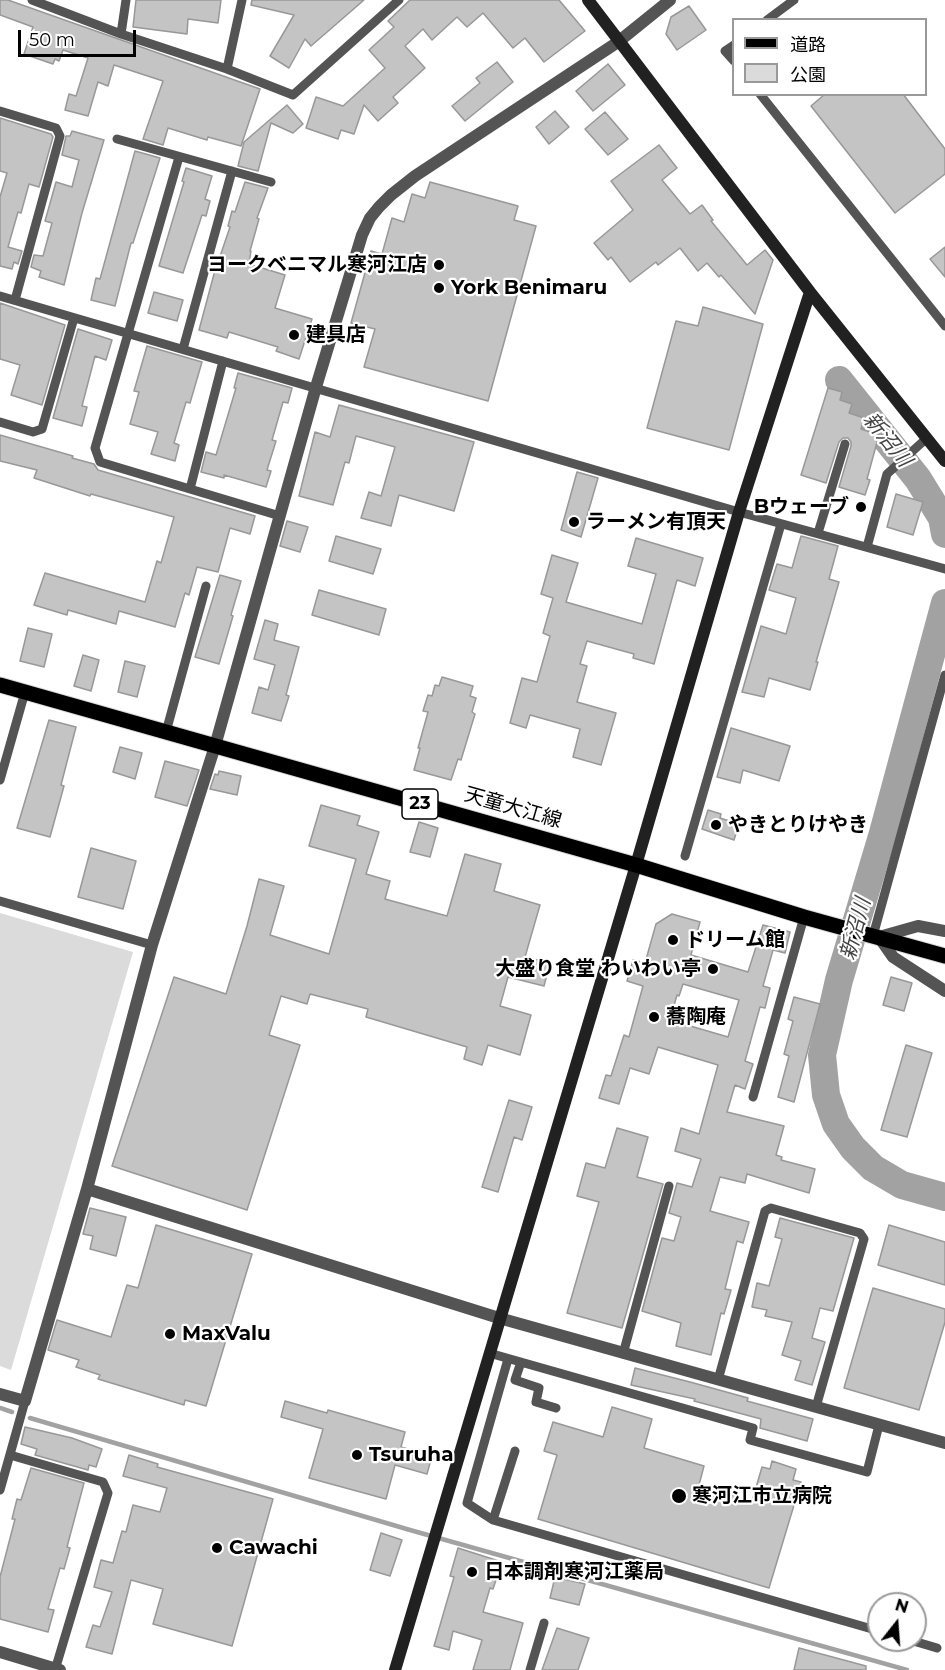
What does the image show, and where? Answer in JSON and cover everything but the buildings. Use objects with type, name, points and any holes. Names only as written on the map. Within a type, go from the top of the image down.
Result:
[{"type":"main road","name":"天童大江線","points":[[0,685],[636,865],[945,956]]},
{"type":"street","points":[[588,0],[810,292],[945,461]]},
{"type":"street","points":[[0,1394],[25,1401],[87,1189],[152,945],[215,746],[316,387],[362,235],[370,219],[391,195],[618,42],[670,0]]},
{"type":"street","points":[[395,1670],[739,512],[810,292]]},
{"type":"street","points":[[873,936],[918,926],[945,931]]},
{"type":"street","points":[[873,936],[893,957],[945,991]]},
{"type":"street","points":[[87,1189],[499,1318],[945,1443]]},
{"type":"street","points":[[0,1652],[57,1670]]},
{"type":"lane","points":[[32,0],[228,69],[293,95],[399,0]]},
{"type":"lane","points":[[121,33],[126,0]]},
{"type":"lane","points":[[228,69],[242,0]]},
{"type":"lane","points":[[770,18],[794,0]]},
{"type":"lane","points":[[732,46],[725,51],[732,59]]},
{"type":"lane","points":[[762,96],[945,326]]},
{"type":"lane","points":[[0,111],[56,128],[60,136],[15,300]]},
{"type":"lane","points":[[117,139],[271,182]]},
{"type":"lane","points":[[179,157],[95,448],[100,462],[280,516]]},
{"type":"lane","points":[[183,349],[232,171]]},
{"type":"lane","points":[[0,296],[739,512],[945,569]]},
{"type":"lane","points":[[0,422],[33,432],[42,429],[75,318]]},
{"type":"lane","points":[[190,489],[223,361]]},
{"type":"lane","points":[[867,547],[887,474],[927,438]]},
{"type":"lane","points":[[818,533],[844,444]]},
{"type":"lane","points":[[686,856],[781,524]]},
{"type":"lane","points":[[166,732],[206,586]]},
{"type":"lane","points":[[873,936],[945,675]]},
{"type":"lane","points":[[0,780],[25,692]]},
{"type":"lane","points":[[0,901],[152,945]]},
{"type":"lane","points":[[753,1097],[804,916]]},
{"type":"lane","points":[[623,1354],[669,1186]]},
{"type":"lane","points":[[718,1380],[765,1211],[771,1208],[860,1233],[864,1239],[816,1407]]},
{"type":"lane","points":[[489,1353],[753,1428],[750,1440],[867,1472],[879,1425]]},
{"type":"lane","points":[[467,1503],[508,1359]]},
{"type":"lane","points":[[521,1362],[515,1380],[539,1388],[536,1402],[556,1408]]},
{"type":"lane","points":[[0,1490],[25,1401]]},
{"type":"lane","points":[[493,1520],[515,1451]]},
{"type":"lane","points":[[10,1455],[103,1482],[108,1493],[57,1670]]},
{"type":"lane","points":[[446,1497],[467,1503],[493,1520],[867,1628]]},
{"type":"lane","points":[[530,1670],[544,1623]]},
{"type":"lane","points":[[927,1645],[937,1648]]},
{"type":"green space","points":[[0,913],[133,952],[11,1370],[0,1366]]},
{"type":"waterway","name":"新沼川","points":[[839,380],[918,479],[942,518],[945,534]]},
{"type":"waterway","name":"新沼川","points":[[945,603],[883,833],[839,980],[822,1055],[826,1095],[836,1124],[853,1148],[873,1168],[902,1185],[945,1197]]},
{"type":"waterway","points":[[0,1408],[12,1412]]},
{"type":"waterway","points":[[30,1418],[410,1530],[907,1670]]},
{"type":"place","name":"ヨークベニマル寒河江店","points":[[439,265]]},
{"type":"place","name":"York Benimaru","points":[[439,288]]},
{"type":"place","name":"建具店","points":[[294,335]]},
{"type":"place","name":"Bウェーブ","points":[[861,507]]},
{"type":"place","name":"ラーメン有頂天","points":[[574,522]]},
{"type":"place","name":"やきとりけやき","points":[[716,825]]},
{"type":"place","name":"ドリーム館","points":[[673,940]]},
{"type":"place","name":"大盛り食堂 わいわい亭","points":[[713,969]]},
{"type":"place","name":"蕎陶庵","points":[[654,1017]]},
{"type":"place","name":"MaxValu","points":[[170,1334]]},
{"type":"place","name":"Tsuruha","points":[[357,1455]]},
{"type":"place","name":"寒河江市立病院","points":[[679,1496]]},
{"type":"place","name":"Cawachi","points":[[217,1548]]},
{"type":"place","name":"日本調剤寒河江薬局","points":[[472,1572]]}]
